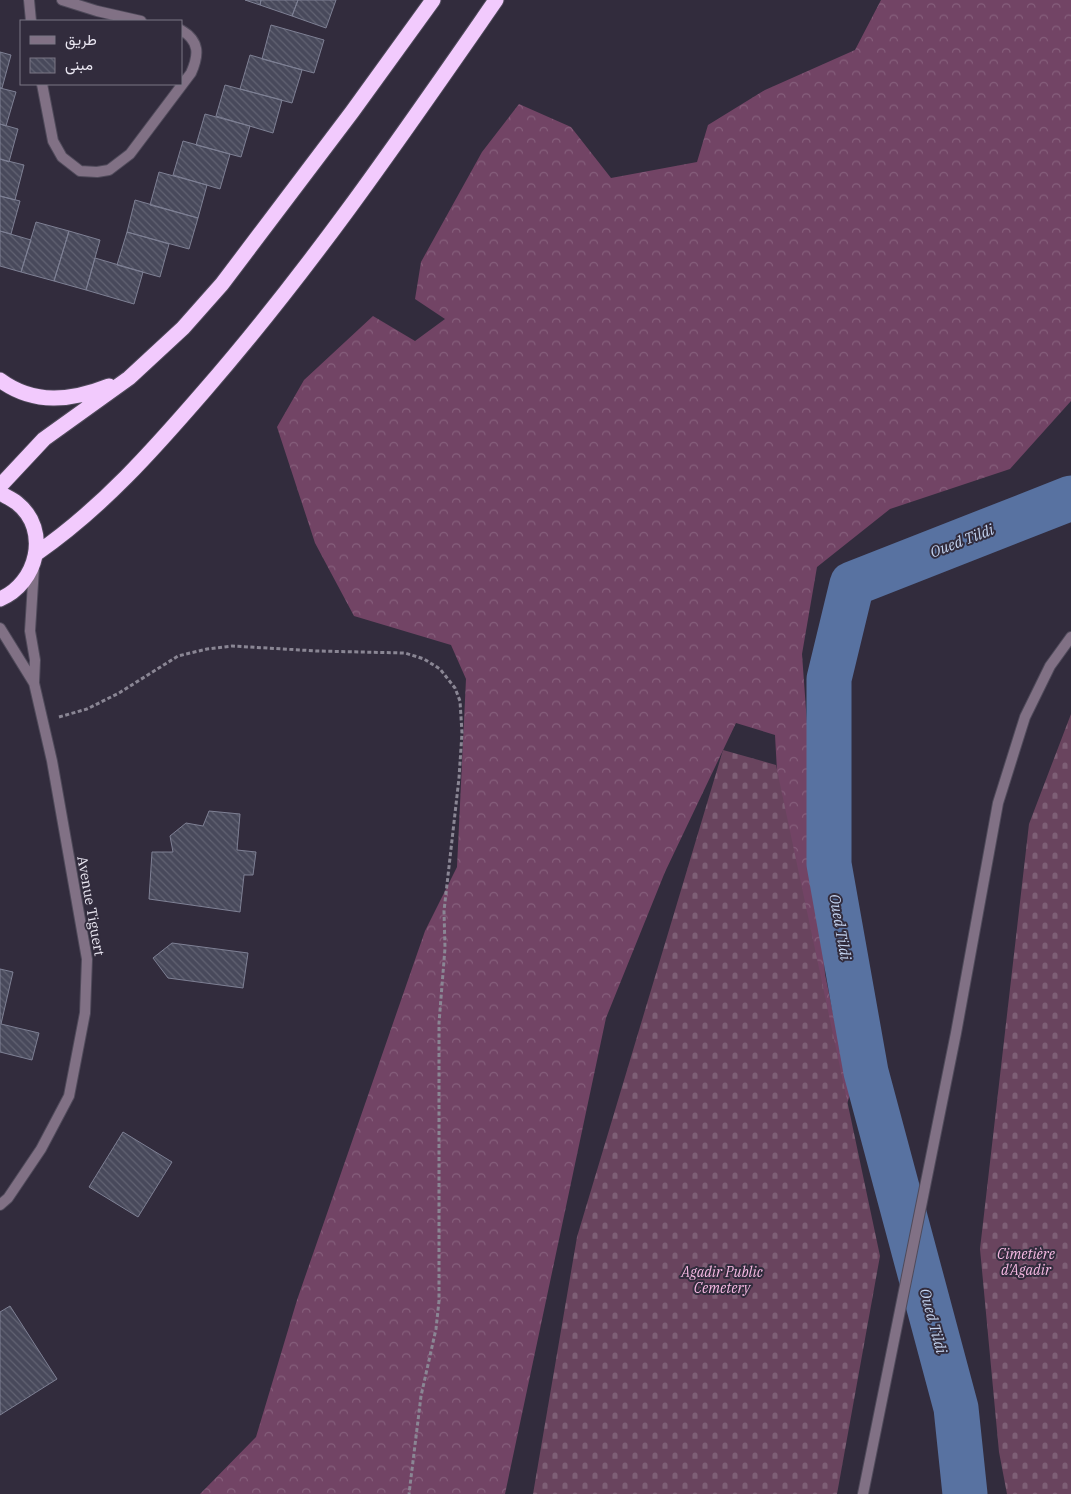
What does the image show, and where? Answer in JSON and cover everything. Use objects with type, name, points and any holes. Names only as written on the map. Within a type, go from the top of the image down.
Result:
[{"type":"highway","points":[[0,486],[44,439],[129,378],[183,328],[222,284],[352,112],[433,0]]},
{"type":"highway","points":[[36,558],[98,504],[164,437],[286,293],[349,210],[496,0]]},
{"type":"highway","points":[[0,380],[22,392],[55,399],[92,393],[129,378]]},
{"type":"highway","points":[[0,493],[18,503],[33,524],[36,558],[29,576],[12,595],[0,599]]},
{"type":"street","points":[[29,0],[31,20]]},
{"type":"street","points":[[62,0],[137,20]]},
{"type":"street","points":[[42,85],[53,141],[62,157],[80,171],[98,172],[109,170],[130,154],[191,74],[196,62],[196,44],[189,34],[182,30]]},
{"type":"street","name":"Avenue Tiguert","points":[[0,1205],[8,1198],[40,1149],[69,1096],[85,1012],[88,959],[43,721],[34,683],[35,660],[30,632],[36,558]]},
{"type":"street","name":"Avenue Tiguert","points":[[0,628],[34,683]]},
{"type":"street","points":[[863,1494],[936,1134],[998,803],[1025,717],[1050,666],[1071,637]]},
{"type":"path","points":[[43,721],[88,709],[119,693],[178,656],[207,649],[232,646],[317,651],[405,653],[424,659],[440,669],[454,688],[460,701],[462,733],[459,778],[444,911],[445,948],[439,1022],[439,1301],[436,1329],[421,1396],[409,1494]]},
{"type":"green space","points":[[881,0],[1071,0],[1071,401],[1010,469],[890,509],[817,567],[802,654],[825,974],[850,1095],[838,1129],[787,951],[775,735],[736,723],[665,872],[606,1018],[505,1494],[200,1494],[256,1437],[297,1300],[425,931],[457,867],[466,679],[451,645],[354,616],[315,543],[277,427],[304,380],[373,316],[415,341],[445,319],[415,299],[421,262],[482,152],[519,104],[571,127],[611,178],[697,162],[708,125],[765,90],[855,50]]},
{"type":"green space","name":"Cimetière d'Agadir","points":[[1071,714],[1071,1494],[1007,1494],[999,1452],[980,1249],[1029,824]]},
{"type":"green space","name":"Agadir Public Cemetery","points":[[723,750],[776,765],[880,1256],[837,1494],[533,1494],[577,1237]]},
{"type":"building","points":[[245,0],[261,0],[260,5]]},
{"type":"building","points":[[261,0],[298,0],[292,16],[260,5]]},
{"type":"building","points":[[298,0],[336,0],[326,28],[292,16]]},
{"type":"building","points":[[271,25],[324,40],[314,73],[262,59]]},
{"type":"building","points":[[0,52],[11,55],[2,88],[0,88]]},
{"type":"building","points":[[250,55],[302,70],[292,103],[240,89]]},
{"type":"building","points":[[225,85],[282,100],[273,133],[216,116]]},
{"type":"building","points":[[0,88],[16,92],[6,126],[0,124]]},
{"type":"building","points":[[205,114],[250,126],[241,157],[196,145]]},
{"type":"building","points":[[0,124],[18,129],[9,162],[0,159]]},
{"type":"building","points":[[183,141],[230,154],[220,189],[173,175]]},
{"type":"building","points":[[0,159],[24,165],[15,200],[0,196]]},
{"type":"building","points":[[159,172],[207,185],[198,218],[150,205]]},
{"type":"building","points":[[0,196],[20,201],[11,234],[0,231]]},
{"type":"building","points":[[135,200],[198,218],[189,249],[127,232]]},
{"type":"building","points":[[36,222],[69,231],[54,281],[21,272]]},
{"type":"building","points":[[0,231],[31,240],[21,272],[0,266]]},
{"type":"building","points":[[69,231],[100,240],[86,290],[54,281]]},
{"type":"building","points":[[127,232],[169,244],[160,277],[117,265]]},
{"type":"building","points":[[95,258],[143,272],[134,304],[86,290]]},
{"type":"building","points":[[209,811],[240,814],[237,850],[256,852],[253,875],[244,875],[240,912],[149,899],[152,852],[173,852],[170,836],[186,823],[203,826]]},
{"type":"building","points":[[172,943],[248,953],[243,988],[168,978],[153,958]]},
{"type":"building","points":[[0,969],[13,972],[1,1024],[39,1033],[32,1060],[0,1052]]},
{"type":"building","points":[[123,1132],[172,1162],[138,1217],[89,1187]]},
{"type":"building","points":[[10,1306],[57,1379],[0,1415],[0,1312]]},
{"type":"waterway","name":"Oued Tildi","points":[[965,1494],[956,1408],[866,1072],[829,864],[829,679],[852,584],[1071,498]]}]
